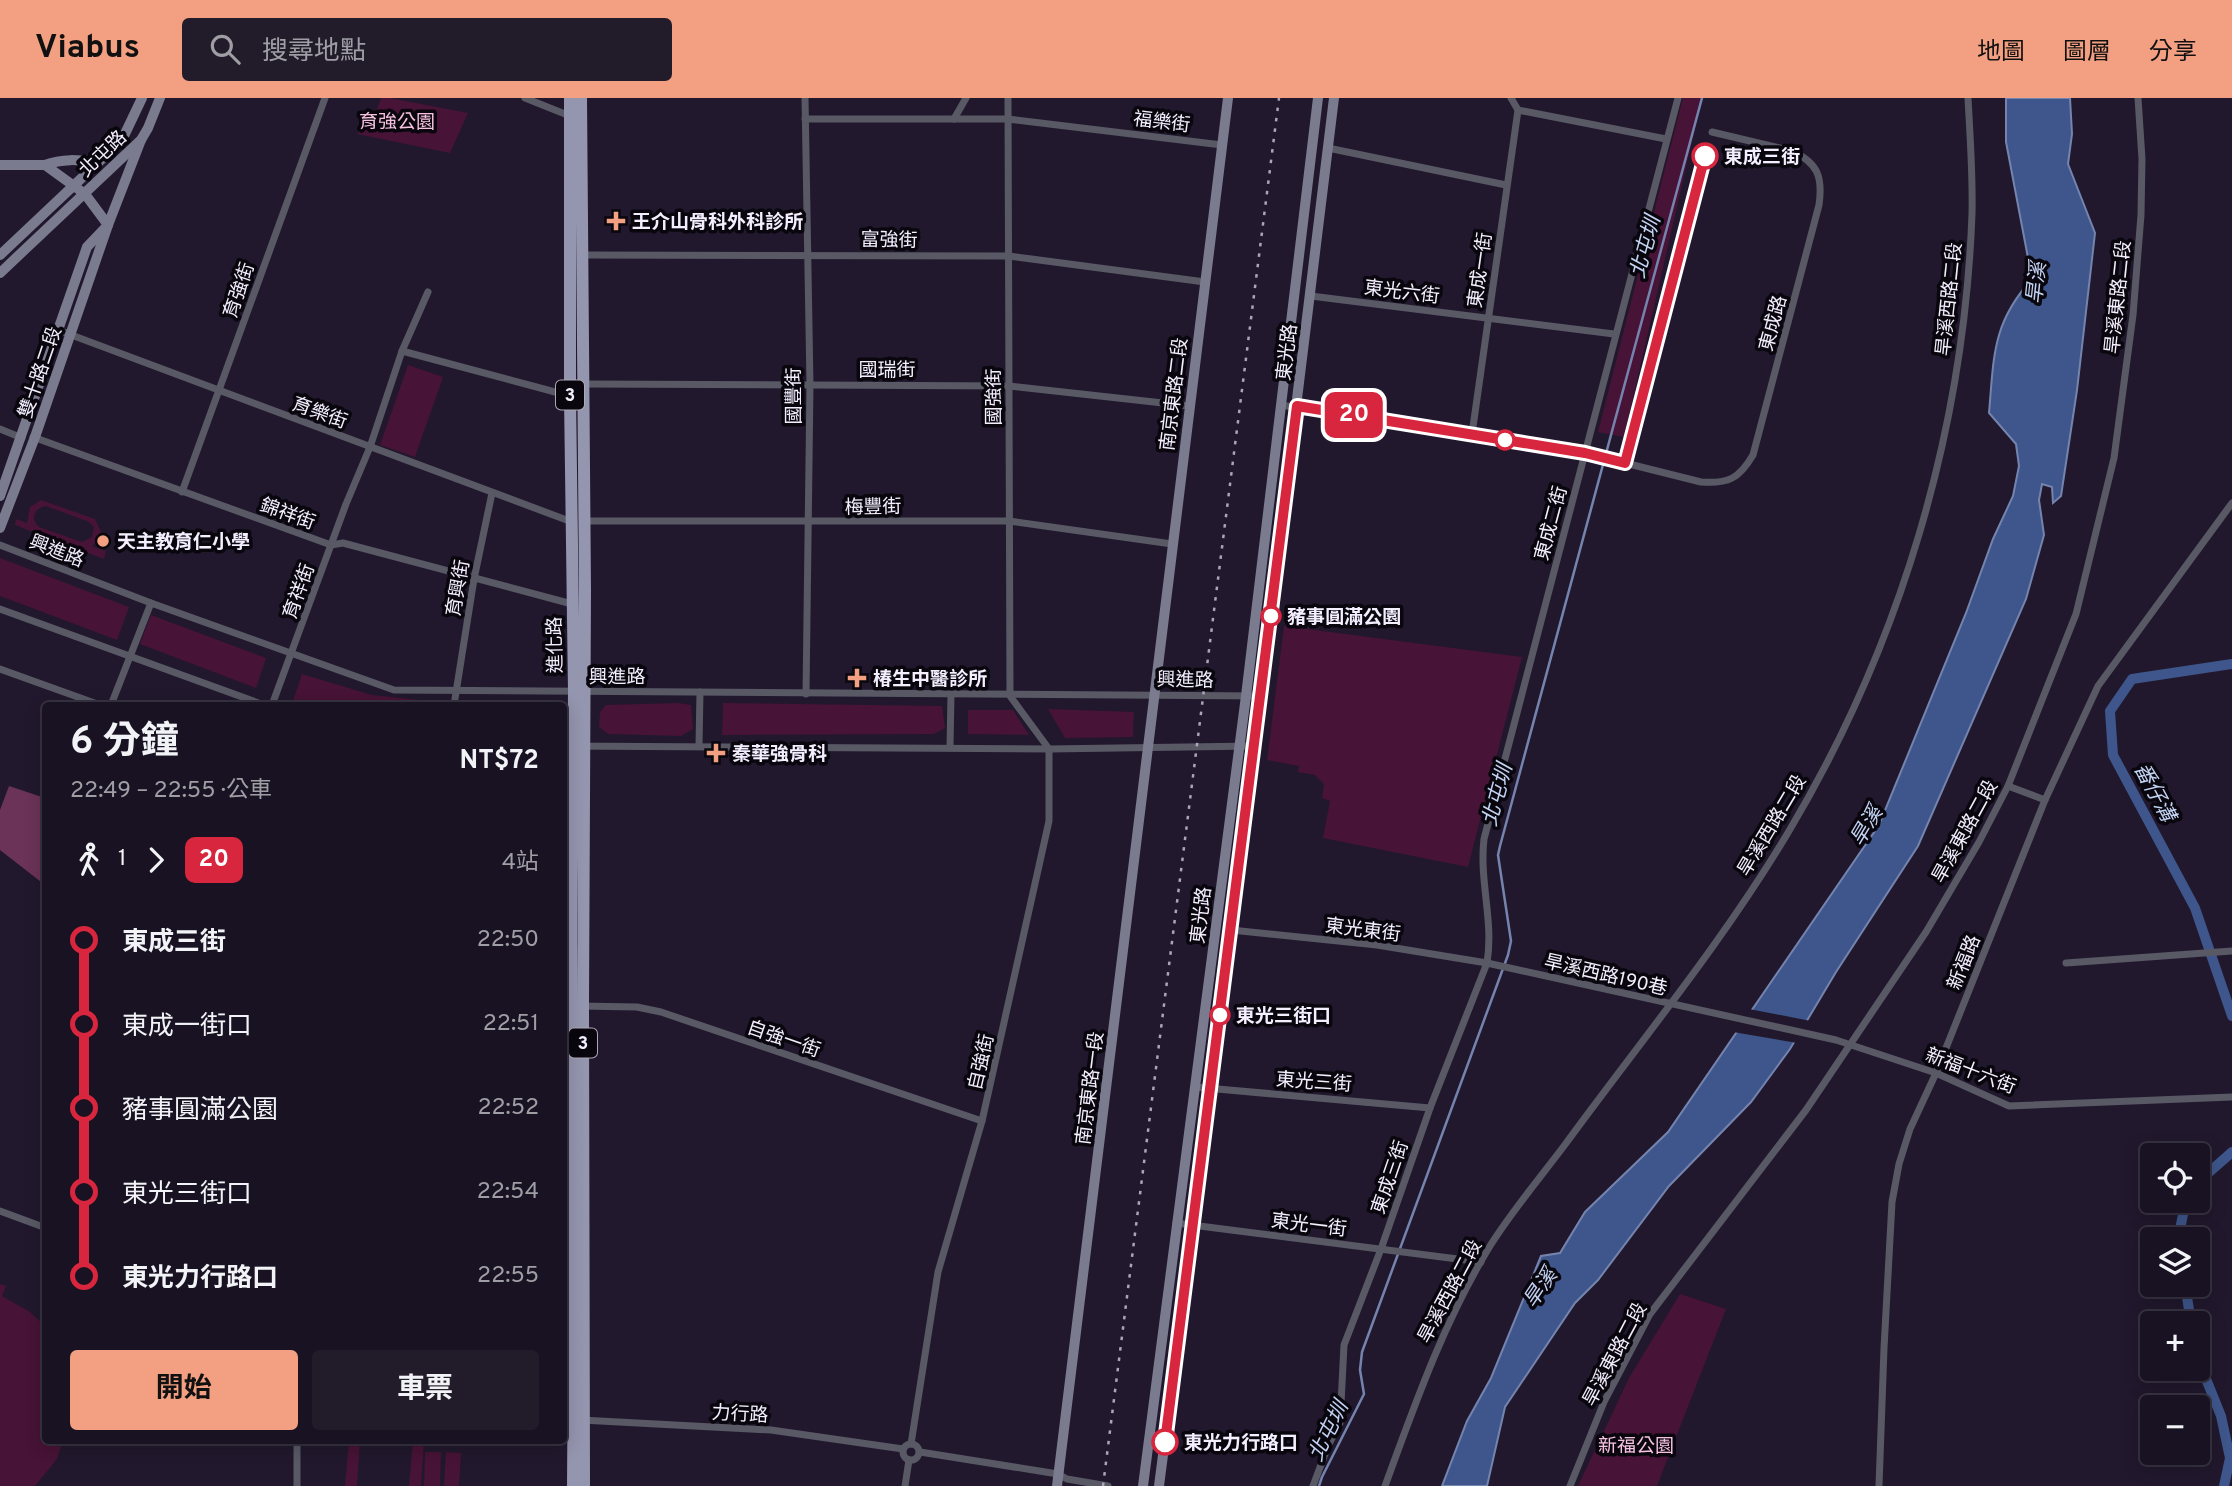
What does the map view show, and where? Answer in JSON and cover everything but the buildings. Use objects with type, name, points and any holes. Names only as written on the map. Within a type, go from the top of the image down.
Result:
[{"type":"main road","name":"進化路","points":[[570,98],[582,384],[578,521],[580,692],[574,746],[567,967],[577,1006],[568,1155],[574,1339],[584,1486]]},
{"type":"main road","name":"進化路","points":[[580,692],[572,604],[578,521],[570,396],[581,98]]},
{"type":"main road","name":"進化路","points":[[574,746],[577,1006],[574,1339]]},
{"type":"main road","name":"進化路","points":[[573,1486],[578,1420]]},
{"type":"street","name":"北屯路","points":[[0,255],[122,139],[142,98]]},
{"type":"street","name":"北屯路","points":[[0,273],[141,140],[160,98]]},
{"type":"street","name":"育強街","points":[[182,492],[325,98]]},
{"type":"street","points":[[526,98],[570,117]]},
{"type":"street","name":"國豐街","points":[[805,98],[810,385],[806,694]]},
{"type":"street","points":[[954,120],[966,98]]},
{"type":"street","name":"國強街","points":[[1008,98],[1010,696]]},
{"type":"street","name":"南京東路二段","points":[[1154,695],[1228,98]]},
{"type":"street","name":"東光路","points":[[1143,1486],[1246,696],[1318,98]]},
{"type":"street","name":"東光路","points":[[1159,1486],[1261,696],[1334,98]]},
{"type":"street","points":[[1511,98],[1518,110],[1666,139]]},
{"type":"street","name":"東成二街","points":[[1482,877],[1483,839],[1678,98]]},
{"type":"street","name":"旱溪西路二段","points":[[1384,1486],[1437,1346],[1492,1242],[1671,1005],[1794,821],[1851,715],[1907,574],[1929,503],[1953,397],[1972,214],[1973,179],[1968,98]]},
{"type":"street","name":"旱溪東路二段","points":[[1570,1486],[1604,1402],[1650,1314],[1798,1121],[1926,932],[1979,842],[2008,786],[2076,614],[2114,458],[2133,315],[2141,215],[2142,159],[2138,98]]},
{"type":"street","name":"東成一街","points":[[1472,434],[1518,110]]},
{"type":"street","name":"福樂街","points":[[805,119],[1008,119],[1222,145]]},
{"type":"street","name":"東成路","points":[[1585,453],[1718,484],[1733,479],[1744,470],[1753,455],[1821,189],[1813,163],[1803,156],[1712,132]]},
{"type":"street","name":"雙十路二段","points":[[0,528],[36,437],[108,225],[141,140]]},
{"type":"street","points":[[1328,148],[1506,186]]},
{"type":"street","points":[[0,165],[45,165],[67,159],[97,162]]},
{"type":"street","points":[[45,165],[86,194],[108,225]]},
{"type":"street","name":"雙十路二段","points":[[0,496],[87,247],[108,225]]},
{"type":"street","name":"富強街","points":[[576,256],[1009,256],[1205,282]]},
{"type":"street","name":"育祥街","points":[[273,702],[370,447],[402,351],[428,292]]},
{"type":"street","name":"東光六街","points":[[1311,296],[1614,334]]},
{"type":"street","name":"育樂街","points":[[58,330],[492,492],[578,521]]},
{"type":"street","points":[[402,351],[570,396]]},
{"type":"street","name":"國瑞街","points":[[582,384],[1009,386],[1190,406]]},
{"type":"street","points":[[1281,405],[1585,453]]},
{"type":"street","name":"錦祥街","points":[[0,429],[21,438],[36,437],[331,545],[343,543],[572,604]]},
{"type":"street","name":"育興街","points":[[454,702],[474,579],[492,492]]},
{"type":"street","name":"新福路","points":[[1879,1486],[1892,1202],[1899,1164],[1910,1129],[1936,1073],[2045,800],[2098,686],[2232,503]]},
{"type":"street","name":"梅豐街","points":[[578,521],[1009,521],[1172,544]]},
{"type":"street","name":"興進路","points":[[0,545],[151,603],[394,690],[1261,696]]},
{"type":"street","points":[[112,702],[151,603]]},
{"type":"street","points":[[0,609],[256,702]]},
{"type":"street","points":[[0,669],[92,702]]},
{"type":"street","points":[[699,745],[700,692]]},
{"type":"street","points":[[950,747],[951,695]]},
{"type":"street","name":"南京東路一段","points":[[1058,1480],[1142,813],[1154,695]]},
{"type":"street","points":[[1010,696],[1049,749]]},
{"type":"street","points":[[574,746],[1049,749],[1254,747]]},
{"type":"street","name":"自強街","points":[[911,1444],[938,1272],[982,1121],[1049,821],[1049,749]]},
{"type":"street","points":[[2008,786],[2045,800]]},
{"type":"street","name":"東成三街","points":[[1312,1486],[1340,1423],[1343,1345],[1381,1249],[1430,1108],[1489,963],[1490,921],[1482,877]]},
{"type":"street","name":"東光東街","points":[[1231,930],[1377,946],[1513,969]]},
{"type":"street","points":[[2066,963],[2232,951]]},
{"type":"street","name":"旱溪西路190巷","points":[[1513,969],[1836,1040]]},
{"type":"street","name":"自強一街","points":[[577,1006],[637,1007],[661,1012],[982,1121]]},
{"type":"street","name":"新福十六街","points":[[1836,1040],[1936,1073],[2009,1106],[2232,1097]]},
{"type":"street","name":"東光三街","points":[[1195,1087],[1430,1108]]},
{"type":"street","points":[[0,1211],[42,1227]]},
{"type":"street","name":"東光一街","points":[[1176,1223],[1481,1262]]},
{"type":"street","name":"力行路","points":[[578,1420],[771,1430],[903,1449]]},
{"type":"street","points":[[297,1444],[297,1486]]},
{"type":"street","points":[[911,1444],[917,1446],[920,1452],[915,1460],[909,1460],[904,1456],[903,1449],[911,1444]]},
{"type":"street","points":[[920,1452],[1058,1480],[1068,1479],[1108,1486]]},
{"type":"street","points":[[905,1486],[909,1460]]},
{"type":"green space","name":"育強公園","points":[[381,98],[468,113],[450,153],[357,134],[376,112]]},
{"type":"green space","points":[[1683,98],[1702,98],[1624,437],[1598,432]]},
{"type":"green space","points":[[408,365],[443,377],[415,457],[380,445]]},
{"type":"green space","points":[[41,500],[95,519],[101,532],[98,541],[92,546],[106,551],[104,559],[15,525],[16,519],[27,523],[30,507]],"holes":[[[46,506],[89,522],[94,527],[92,537],[82,542],[39,527],[34,517],[36,511]]]},
{"type":"green space","points":[[0,558],[129,607],[117,640],[0,596]]},
{"type":"green space","points":[[151,615],[266,658],[256,688],[140,644]]},
{"type":"green space","name":"豬事圓滿公園","points":[[1284,626],[1522,657],[1468,867],[1323,838],[1330,801],[1322,798],[1324,784],[1315,775],[1298,772],[1299,766],[1267,760]]},
{"type":"green space","points":[[302,674],[372,695],[438,702],[296,702],[293,701]]},
{"type":"green space","points":[[470,701],[561,701],[561,702]]},
{"type":"green space","points":[[723,703],[942,706],[945,728],[934,734],[722,735]]},
{"type":"green space","points":[[606,705],[691,705],[693,729],[681,736],[608,734],[599,727],[600,712]]},
{"type":"green space","points":[[1048,709],[1134,712],[1133,737],[1065,738]]},
{"type":"green space","points":[[968,710],[1013,710],[1029,735],[968,734]]},
{"type":"green space","points":[[0,1284],[6,1286],[2,1296],[30,1312],[42,1323],[42,1444],[62,1444],[57,1459],[35,1486],[0,1486]]},
{"type":"green space","name":"新福公園","points":[[1680,1294],[1726,1309],[1657,1486],[1578,1486],[1629,1378]]},
{"type":"green space","points":[[349,1444],[360,1444],[357,1486],[345,1486]]},
{"type":"green space","points":[[413,1444],[424,1444],[421,1486],[409,1486]]},
{"type":"green space","points":[[425,1452],[441,1452],[440,1486],[424,1486]]},
{"type":"green space","points":[[446,1452],[461,1453],[459,1486],[444,1486]]},
{"type":"shaded area","points":[[9,786],[42,797],[42,883],[0,850],[0,810]]},
{"type":"water","name":"旱溪","points":[[2006,98],[2070,98],[2072,134],[2068,164],[2095,233],[2077,390],[2061,496],[2053,503],[2052,487],[2042,484],[2039,500],[2044,535],[2026,599],[1918,846],[1836,972],[1790,1049],[1751,1102],[1669,1186],[1598,1280],[1575,1303],[1505,1407],[1487,1486],[1442,1486],[1467,1421],[1491,1378],[1541,1256],[1560,1253],[1585,1212],[1668,1132],[1879,825],[1966,613],[1993,539],[2013,496],[2019,466],[2016,444],[1989,413],[1997,341],[2009,310],[2032,279],[2006,142]]},
{"type":"pier","points":[[1749,1009],[1811,1021],[1797,1043],[1733,1032]]},
{"type":"waterway","name":"北屯圳","points":[[1319,1486],[1364,1394],[1360,1370],[1362,1352],[1508,955],[1511,941],[1498,855],[1500,846],[1702,98]]},
{"type":"waterway","name":"番仔溝","points":[[2232,664],[2132,679],[2110,711],[2113,755],[2195,908],[2232,1016]]},
{"type":"waterway","name":"番仔溝","points":[[2210,1171],[2232,1152]]},
{"type":"waterway","name":"番仔溝","points":[[2180,1227],[2183,1213]]},
{"type":"waterway","name":"番仔溝","points":[[2187,1297],[2189,1311]]},
{"type":"waterway","name":"番仔溝","points":[[2207,1381],[2221,1416],[2230,1458],[2224,1486]]},
{"type":"railway","points":[[1103,1486],[1279,98]]},
{"type":"bus line","name":"20","points":[[1165,1442],[1297,406],[1585,453],[1625,463],[1705,156]]},
{"type":"place","name":"東成三街","points":[[1705,156]]},
{"type":"place","name":"王介山骨科外科診所","points":[[616,221]]},
{"type":"place","name":"天主教育仁小學","points":[[103,541]]},
{"type":"place","name":"豬事圓滿公園","points":[[1271,616]]},
{"type":"place","name":"椿生中醫診所","points":[[857,678]]},
{"type":"place","name":"秦華強骨科","points":[[716,753]]},
{"type":"place","name":"東光三街口","points":[[1220,1015]]},
{"type":"place","name":"東光力行路口","points":[[1165,1442]]}]
